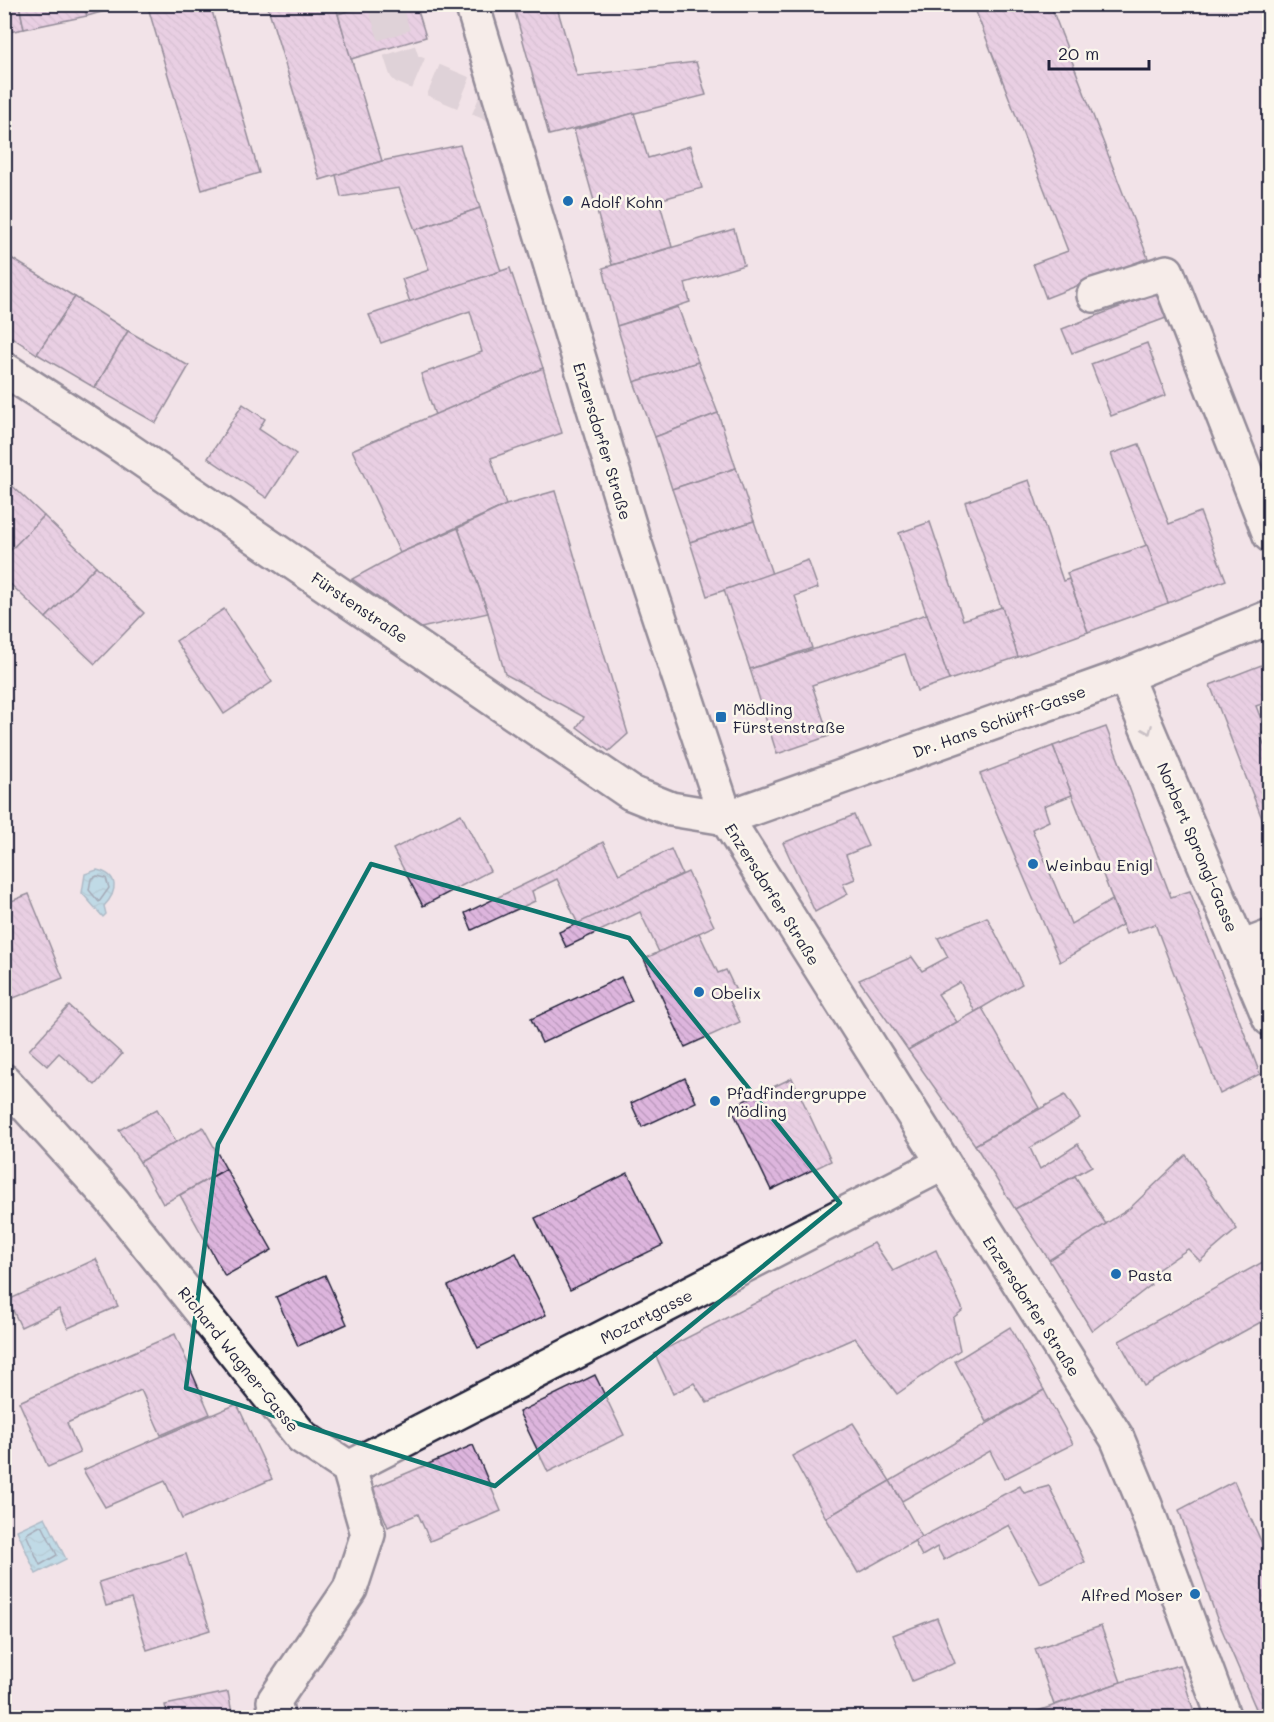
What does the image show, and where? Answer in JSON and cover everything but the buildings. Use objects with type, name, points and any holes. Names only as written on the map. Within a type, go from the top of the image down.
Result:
[{"type":"street","name":"Enzersdorfer Straße","points":[[472,4],[630,530],[726,818],[942,1164],[1117,1438],[1145,1505],[1224,1718]]},
{"type":"street","points":[[1094,295],[1167,272],[1269,535]]},
{"type":"street","name":"Fürstenstraße","points":[[4,369],[118,443],[631,793],[671,809],[726,818]]},
{"type":"street","name":"Dr. Hans Schürff-Gasse","points":[[726,818],[1125,676],[1269,617]]},
{"type":"street","name":"Norbert Sprongl-Gasse","points":[[1125,676],[1255,943],[1269,1019]]},
{"type":"street","name":"Richard Wagner-Gasse","points":[[4,1081],[112,1200],[302,1437],[349,1468]]},
{"type":"street","name":"Mozartgasse","points":[[349,1468],[942,1164]]},
{"type":"street","points":[[278,1718],[274,1701],[350,1588],[368,1534],[349,1468]]},
{"type":"highlighted area","points":[[371,864],[629,938],[840,1203],[495,1486],[186,1388],[218,1144]]},
{"type":"water","points":[[97,870],[109,876],[114,884],[112,895],[104,906],[106,914],[103,917],[82,893],[85,874]]},
{"type":"water","points":[[45,1517],[66,1559],[36,1574],[17,1530]]},
{"type":"tunnel","points":[[384,4],[405,68],[502,109]]},
{"type":"place","name":"Adolf Kohn","points":[[568,201]]},
{"type":"place","name":"Mödling Fürstenstraße","points":[[721,717]]},
{"type":"place","name":"Weinbau Enigl","points":[[1033,864]]},
{"type":"place","name":"Obelix","points":[[699,992]]},
{"type":"place","name":"Pfadfindergruppe Mödling","points":[[715,1101]]},
{"type":"place","name":"Pasta","points":[[1116,1274]]},
{"type":"place","name":"Alfred Moser","points":[[1195,1594]]}]
